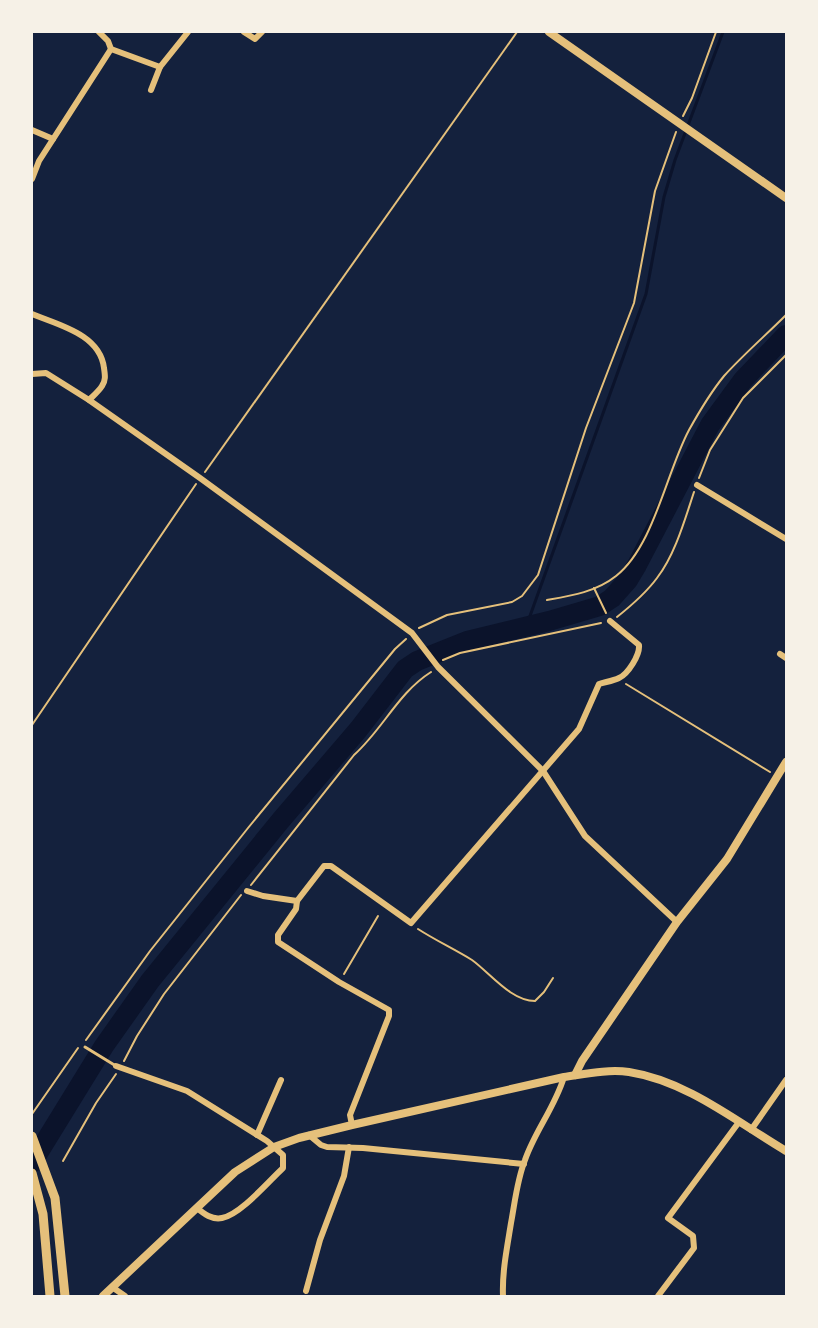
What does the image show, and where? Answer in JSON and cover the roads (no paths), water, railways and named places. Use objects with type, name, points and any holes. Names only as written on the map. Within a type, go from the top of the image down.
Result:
[{"type":"main road","points":[[575,1075],[582,1061],[677,922],[727,859],[786,762]]},
{"type":"main road","points":[[103,1296],[235,1172],[274,1147],[309,1135],[564,1077],[592,1072],[627,1072],[655,1078],[702,1100],[786,1151]]},
{"type":"main road","points":[[32,1136],[55,1198],[65,1296]]},
{"type":"main road","points":[[32,1173],[43,1214],[50,1296]]},
{"type":"street","points":[[99,32],[108,41],[111,49],[160,67]]},
{"type":"street","points":[[151,90],[160,67],[188,32]]},
{"type":"street","points":[[244,32],[255,39],[262,32]]},
{"type":"street","points":[[549,32],[786,198]]},
{"type":"street","points":[[32,179],[39,161],[111,49]]},
{"type":"street","points":[[32,130],[53,139]]},
{"type":"street","points":[[32,314],[84,336],[96,346],[104,362],[106,377],[101,387],[89,400]]},
{"type":"street","points":[[32,374],[46,373],[89,400],[412,633],[436,666],[543,771],[585,836],[677,922]]},
{"type":"street","points":[[697,485],[786,539]]},
{"type":"street","points":[[352,1125],[350,1115],[389,1016],[388,1010],[339,982],[278,942],[278,935],[296,909],[297,901],[324,866],[331,866],[411,923],[579,729],[599,684],[619,678],[625,673],[639,651],[639,645],[610,621]]},
{"type":"street","points":[[247,891],[262,896],[297,901]]},
{"type":"street","points":[[118,1067],[186,1091],[257,1135],[283,1155],[283,1168],[235,1212],[222,1218],[213,1218],[196,1208]]},
{"type":"street","points":[[503,1296],[502,1279],[516,1192],[524,1164],[544,1120],[559,1096],[564,1077]]},
{"type":"street","points":[[257,1135],[281,1080]]},
{"type":"street","points":[[751,1130],[786,1080]]},
{"type":"street","points":[[658,1296],[694,1248],[693,1236],[668,1218],[739,1122]]},
{"type":"street","points":[[309,1135],[321,1145],[524,1164]]},
{"type":"street","points":[[306,1291],[320,1240],[344,1176],[349,1147]]},
{"type":"street","points":[[112,1287],[125,1296]]},
{"type":"lane","points":[[85,1047],[118,1067]]},
{"type":"waterway","points":[[526,627],[646,294],[664,197],[675,160],[723,32]]},
{"type":"waterway","points":[[32,1163],[104,1046],[150,981],[281,820],[358,730],[405,669],[417,661],[467,641],[600,606],[612,598],[628,580],[637,565],[710,425],[743,380],[786,335]]}]
